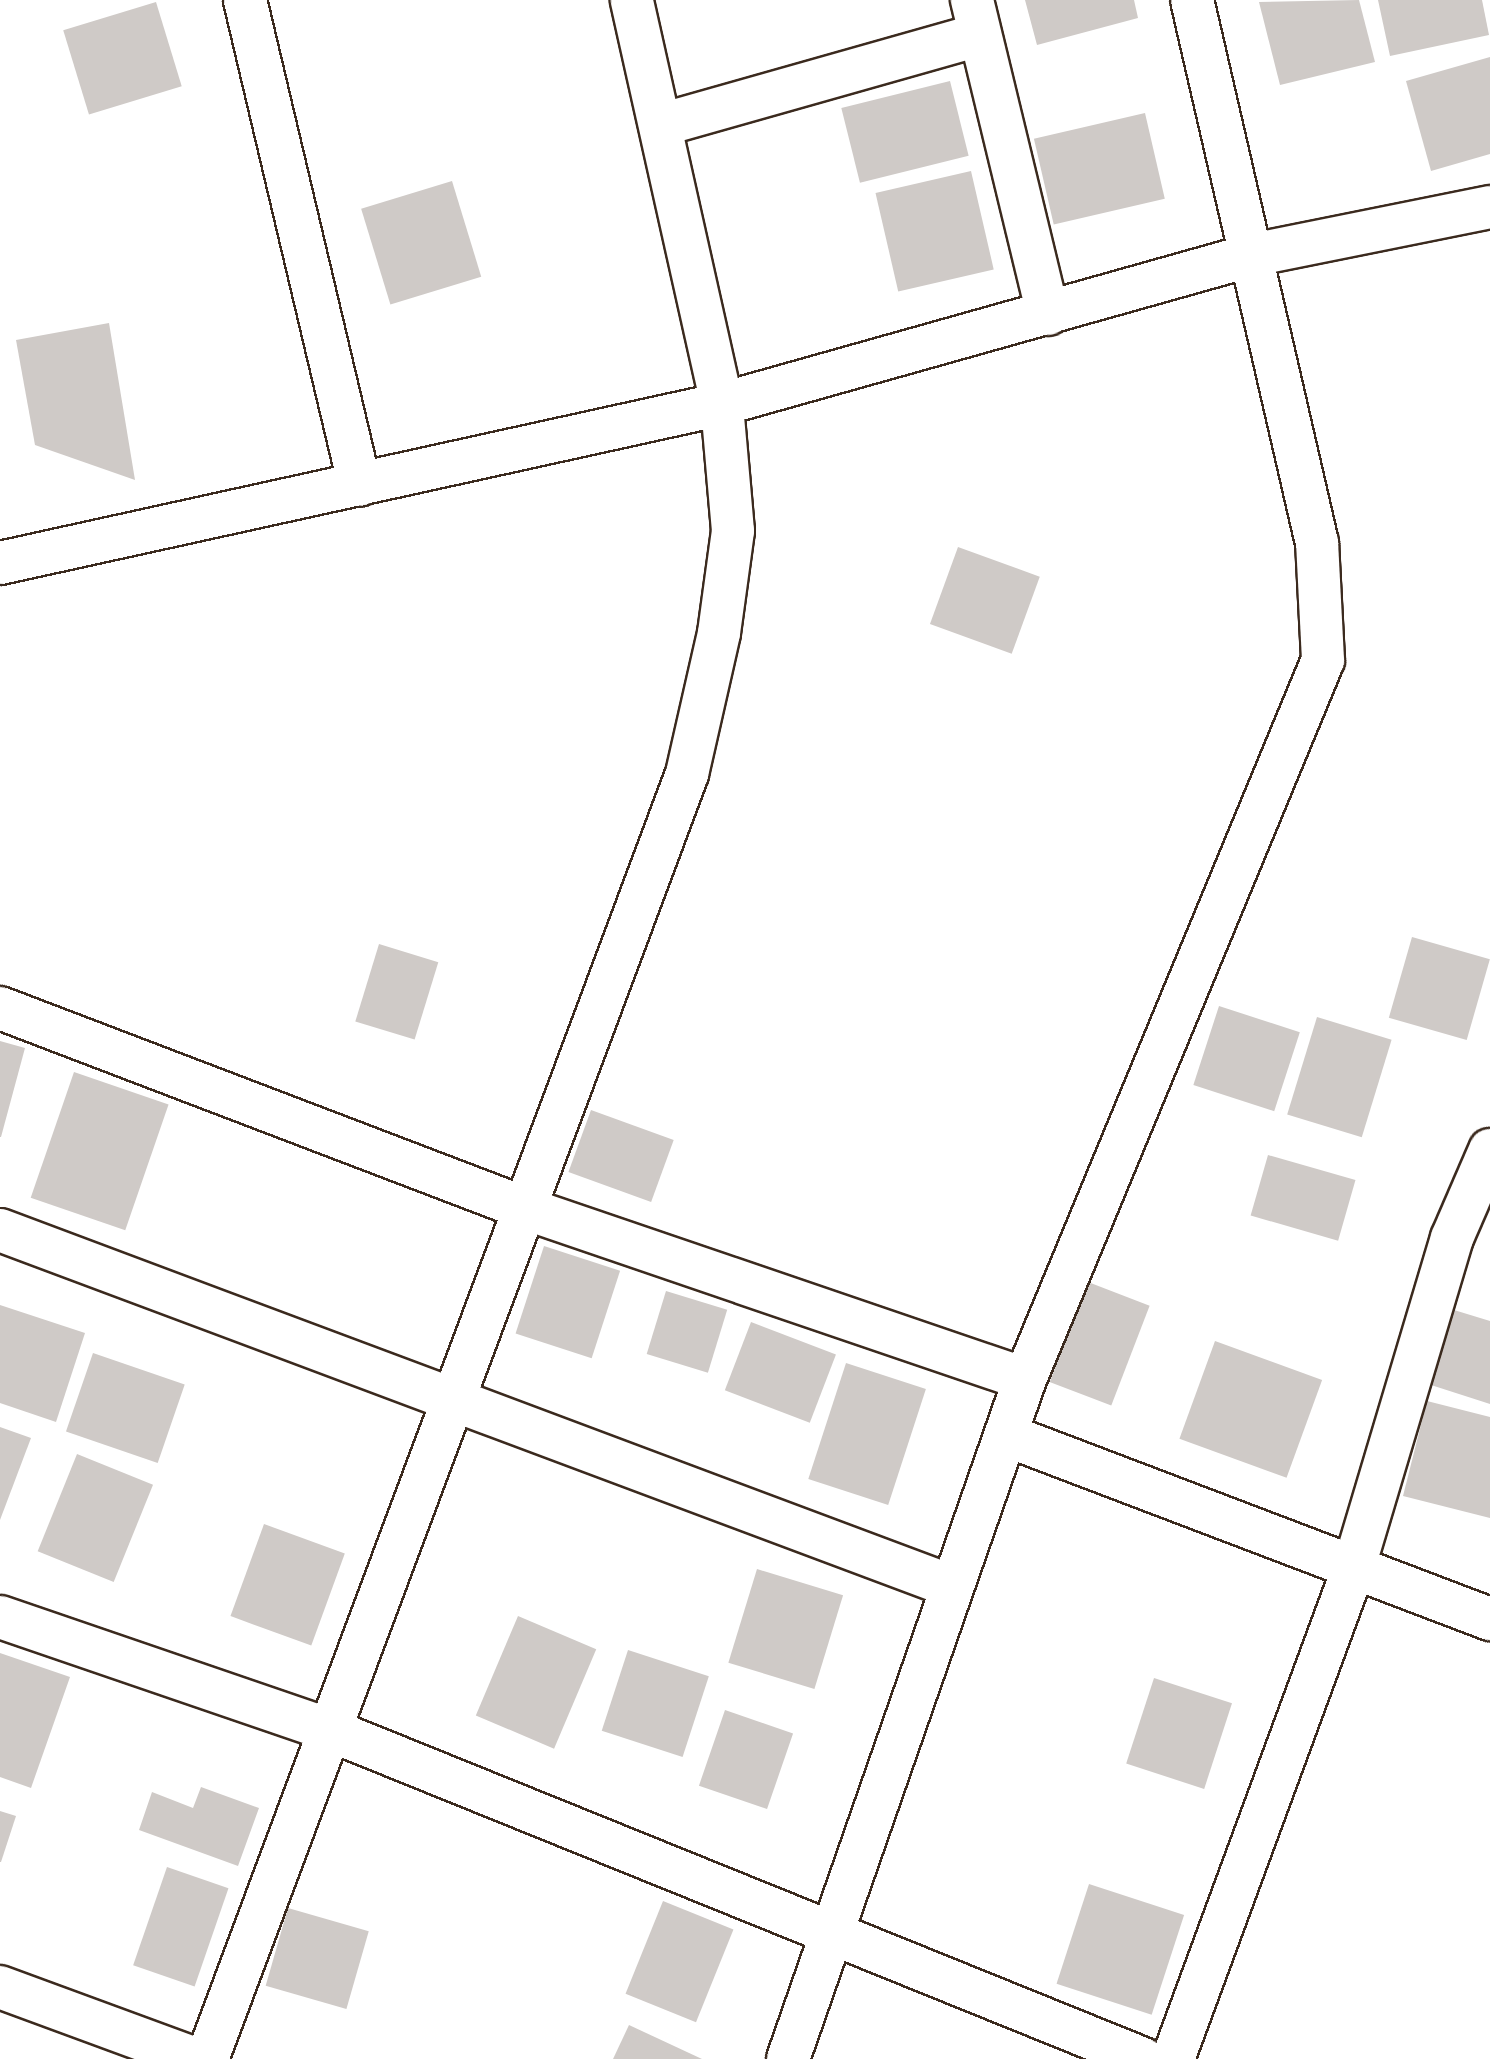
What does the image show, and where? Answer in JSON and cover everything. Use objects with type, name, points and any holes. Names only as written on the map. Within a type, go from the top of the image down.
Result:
[{"type":"street","points":[[245,0],[360,485]]},
{"type":"street","points":[[207,2059],[330,1730],[456,1407],[524,1208],[687,774],[733,531],[722,404],[664,124],[632,0]]},
{"type":"street","points":[[788,2059],[948,1585],[1025,1379],[1323,660],[1317,543],[1192,0]]},
{"type":"street","points":[[664,124],[976,18],[1048,314]]},
{"type":"street","points":[[0,563],[722,404],[1252,255],[1490,207]]},
{"type":"street","points":[[0,1008],[524,1208],[1025,1379]]},
{"type":"street","points":[[1173,2059],[1353,1570],[1452,1238],[1490,1150]]},
{"type":"street","points":[[0,1230],[456,1407],[948,1585]]},
{"type":"street","points":[[1006,1435],[1353,1570],[1490,1619]]},
{"type":"street","points":[[0,1617],[330,1730],[830,1935],[1143,2059]]},
{"type":"street","points":[[0,1987],[196,2059]]},
{"type":"building","points":[[1025,0],[1134,0],[1138,18],[1037,45]]},
{"type":"building","points":[[1359,0],[1375,62],[1280,85],[1259,2]]},
{"type":"building","points":[[1378,0],[1482,0],[1489,35],[1390,56]]},
{"type":"building","points":[[156,2],[182,86],[89,115],[63,30]]},
{"type":"building","points":[[1490,57],[1490,154],[1431,171],[1406,81]]},
{"type":"building","points":[[950,81],[969,156],[860,183],[841,108]]},
{"type":"building","points":[[1145,113],[1165,199],[1054,224],[1034,139]]},
{"type":"building","points":[[971,171],[994,269],[898,291],[876,193]]},
{"type":"building","points":[[452,181],[481,277],[390,304],[361,209]]},
{"type":"building","points":[[109,323],[135,480],[35,445],[16,340]]},
{"type":"building","points":[[958,547],[1040,577],[1012,654],[930,624]]},
{"type":"building","points":[[1412,937],[1490,959],[1467,1040],[1389,1018]]},
{"type":"building","points":[[379,944],[438,962],[415,1040],[355,1021]]},
{"type":"building","points":[[1219,1006],[1300,1032],[1274,1111],[1193,1085]]},
{"type":"building","points":[[1317,1017],[1392,1040],[1362,1137],[1287,1115]]},
{"type":"building","points":[[0,1041],[25,1048],[1,1137],[0,1137]]},
{"type":"building","points":[[74,1072],[169,1105],[125,1230],[31,1198]]},
{"type":"building","points":[[591,1110],[674,1140],[651,1202],[568,1172]]},
{"type":"building","points":[[1268,1155],[1355,1180],[1338,1241],[1251,1216]]},
{"type":"building","points":[[544,1246],[620,1271],[592,1358],[516,1333]]},
{"type":"building","points":[[1088,1282],[1150,1306],[1111,1406],[1050,1382]]},
{"type":"building","points":[[666,1291],[727,1310],[708,1373],[647,1354]]},
{"type":"building","points":[[0,1305],[85,1333],[56,1422],[0,1403]]},
{"type":"building","points":[[1454,1310],[1490,1321],[1490,1404],[1431,1385]]},
{"type":"building","points":[[751,1322],[836,1355],[810,1423],[725,1390]]},
{"type":"building","points":[[1215,1341],[1322,1380],[1287,1478],[1179,1439]]},
{"type":"building","points":[[93,1353],[185,1385],[158,1463],[66,1431]]},
{"type":"building","points":[[846,1363],[926,1389],[888,1505],[808,1479]]},
{"type":"building","points":[[1427,1401],[1490,1417],[1490,1518],[1403,1496]]},
{"type":"building","points":[[0,1427],[31,1438],[0,1520]]},
{"type":"building","points":[[77,1454],[153,1485],[114,1582],[38,1551]]},
{"type":"building","points":[[264,1524],[345,1553],[311,1646],[230,1616]]},
{"type":"building","points":[[757,1569],[843,1595],[814,1689],[728,1663]]},
{"type":"building","points":[[518,1616],[596,1649],[554,1749],[476,1715]]},
{"type":"building","points":[[628,1650],[709,1676],[683,1757],[602,1731]]},
{"type":"building","points":[[0,1653],[70,1677],[31,1788],[0,1777]]},
{"type":"building","points":[[1154,1678],[1232,1703],[1204,1789],[1126,1764]]},
{"type":"building","points":[[725,1710],[793,1733],[767,1809],[699,1786]]},
{"type":"building","points":[[201,1787],[259,1808],[238,1866],[139,1830],[152,1792],[193,1808]]},
{"type":"building","points":[[0,1811],[16,1816],[1,1862],[0,1862]]},
{"type":"building","points":[[167,1867],[228,1888],[195,1986],[133,1965]]},
{"type":"building","points":[[1089,1884],[1184,1915],[1152,2015],[1057,1984]]},
{"type":"building","points":[[663,1901],[733,1929],[696,2022],[626,1994]]},
{"type":"building","points":[[288,1908],[369,1931],[346,2009],[266,1986]]},
{"type":"building","points":[[629,2025],[702,2059],[613,2059]]}]
